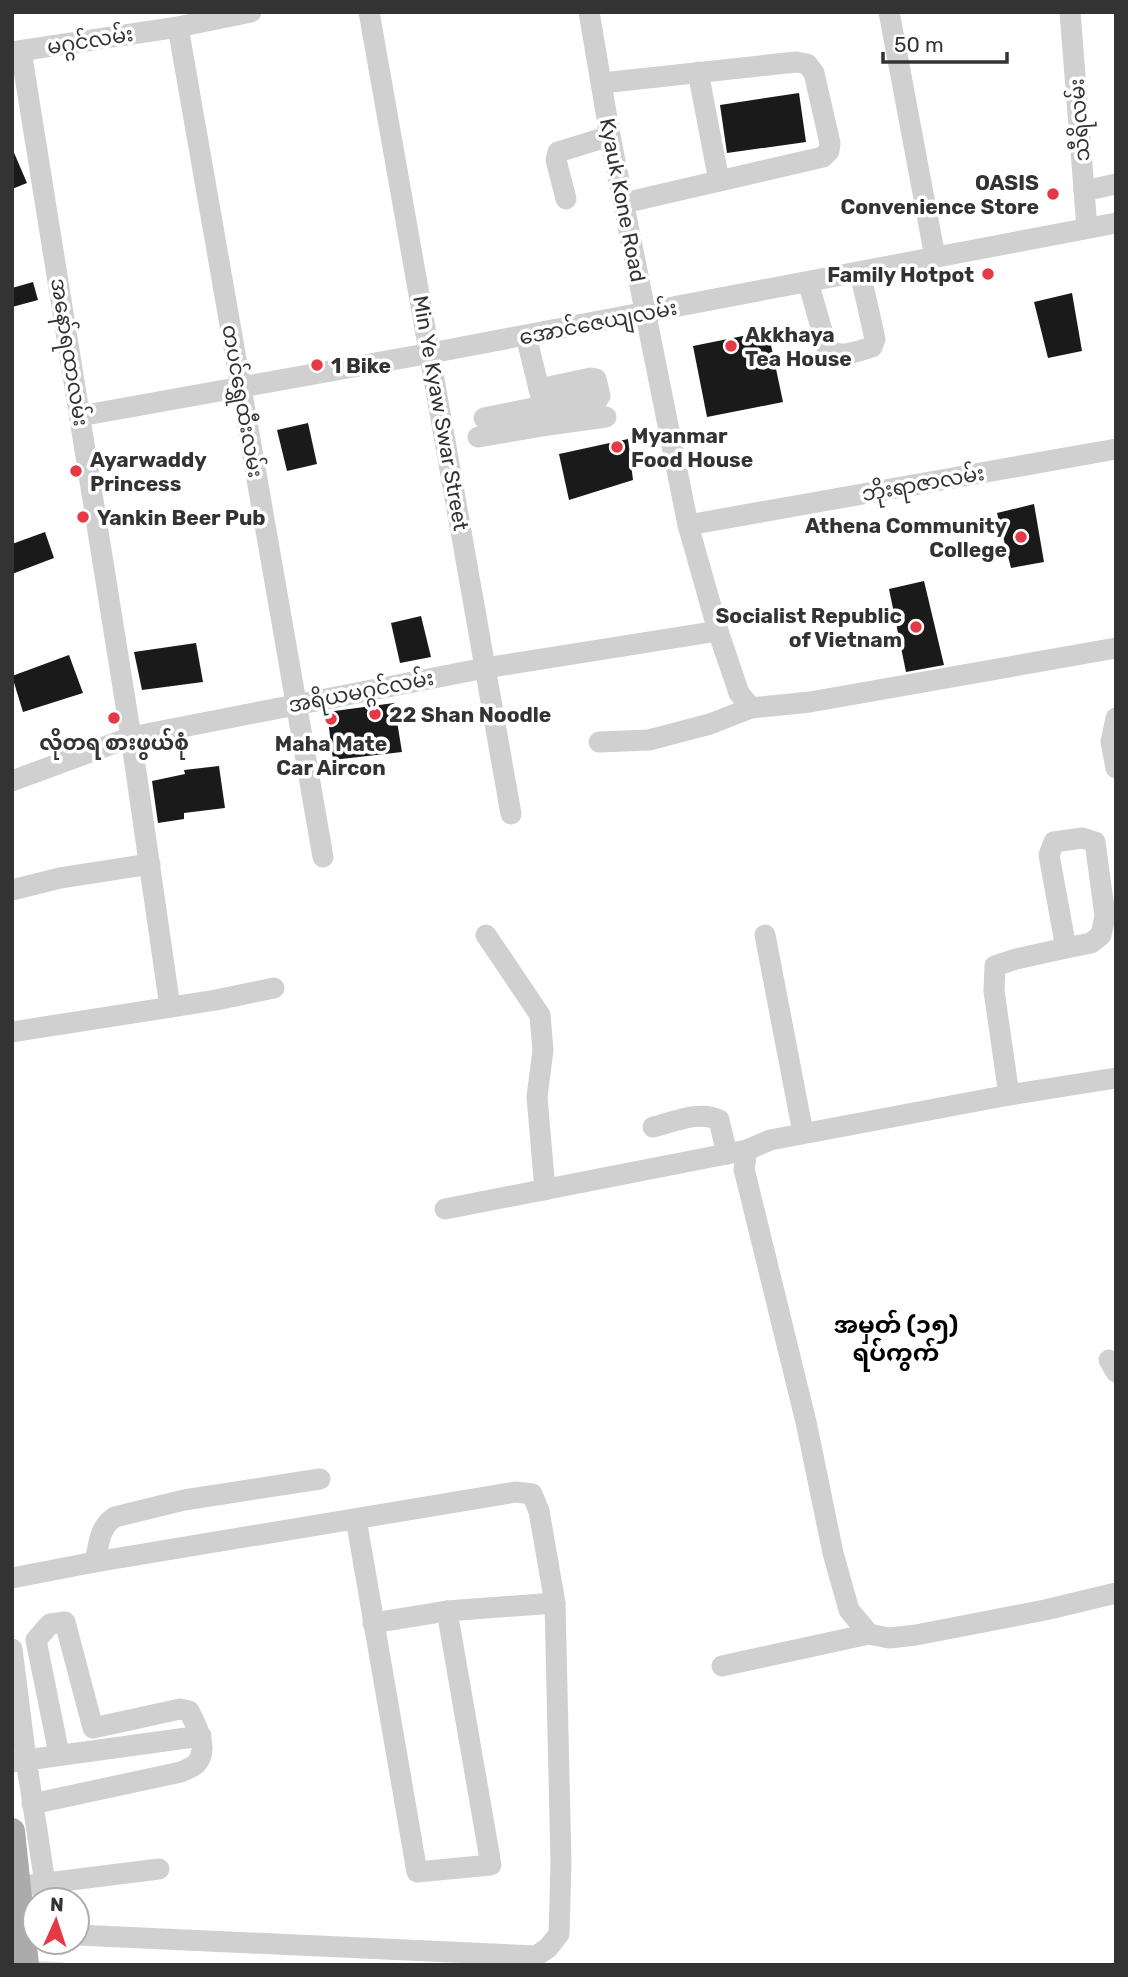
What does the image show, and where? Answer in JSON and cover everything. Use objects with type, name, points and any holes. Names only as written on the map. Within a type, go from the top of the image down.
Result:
[{"type":"main road","points":[[12,1832],[21,1901]]},
{"type":"street","name":"မဂ္ဂင်လမ်း","points":[[16,52],[178,27],[251,12]]},
{"type":"street","name":"Min Ye Kyaw Swar Street","points":[[369,12],[511,814]]},
{"type":"street","name":"Kyauk Kone Road","points":[[590,12],[610,136],[688,525],[718,631],[740,693],[751,708]]},
{"type":"street","points":[[889,12],[936,257]]},
{"type":"street","name":"သီရိလမ်း","points":[[1070,12],[1087,228]]},
{"type":"street","name":"တပင်ရွှေထီးလမ်း","points":[[178,27],[323,858]]},
{"type":"street","name":"အနော်ရထာလမ်း","points":[[16,52],[80,416],[170,1007]]},
{"type":"street","points":[[602,83],[796,62],[807,64],[814,73],[830,144],[829,151],[823,158],[624,203]]},
{"type":"street","points":[[698,72],[719,181]]},
{"type":"street","points":[[566,198],[556,160],[558,152],[610,136]]},
{"type":"street","points":[[1084,191],[1116,184]]},
{"type":"street","name":"အောင်ဇေယျလမ်း","points":[[80,416],[431,353],[1116,223]]},
{"type":"street","points":[[808,282],[827,348],[831,352],[844,354],[872,347],[875,339],[860,272]]},
{"type":"street","points":[[526,335],[543,406]]},
{"type":"street","points":[[481,427],[543,406],[606,417]]},
{"type":"street","name":"ဘိုးရာဇာလမ်း","points":[[688,525],[1116,449]]},
{"type":"street","name":"အရိယမဂ္ဂင်လမ်း","points":[[12,781],[131,737],[485,668],[718,631]]},
{"type":"street","points":[[599,742],[649,740],[710,724],[751,708],[810,702],[1116,648]]},
{"type":"street","points":[[1116,718],[1111,742],[1116,768]]},
{"type":"street","points":[[1009,1095],[994,991],[995,966],[1091,943],[1101,935],[1105,916],[1095,842],[1082,838],[1054,842],[1049,855],[1066,948]]},
{"type":"street","points":[[12,890],[60,878],[150,864]]},
{"type":"street","points":[[486,935],[540,1015],[543,1051],[537,1097],[545,1190]]},
{"type":"street","points":[[765,935],[803,1133]]},
{"type":"street","points":[[12,1032],[274,988]]},
{"type":"street","points":[[445,1209],[737,1152],[770,1140],[803,1133],[1116,1078]]},
{"type":"street","points":[[653,1127],[696,1116],[712,1116],[719,1120],[744,1168],[806,1422],[833,1553],[849,1610],[869,1634]]},
{"type":"street","points":[[95,1562],[101,1534],[106,1523],[115,1517],[184,1500],[320,1479]]},
{"type":"street","points":[[13,1579],[95,1562],[516,1492],[532,1494],[539,1511],[555,1603],[561,1863],[559,1934],[548,1948],[536,1956],[91,1936]]},
{"type":"street","points":[[356,1519],[417,1872],[491,1865],[447,1611]]},
{"type":"street","points":[[722,1666],[869,1634],[889,1639],[916,1636],[1116,1593]]},
{"type":"street","points":[[373,1623],[447,1611],[555,1603]]},
{"type":"street","points":[[57,1746],[36,1640],[50,1625],[65,1622],[93,1728]]},
{"type":"street","points":[[12,1650],[19,1760],[32,1804],[45,1883]]},
{"type":"street","points":[[19,1760],[57,1746],[93,1728],[180,1709],[189,1711],[201,1736],[202,1752],[197,1764],[181,1772],[32,1804]]},
{"type":"street","points":[[57,1746],[201,1736]]},
{"type":"street","points":[[19,1886],[159,1869]]},
{"type":"building","points":[[799,93],[806,142],[727,153],[720,105]]},
{"type":"building","points":[[12,148],[27,183],[12,189]]},
{"type":"building","points":[[33,282],[38,300],[12,307],[12,288]]},
{"type":"building","points":[[1072,293],[1082,351],[1048,358],[1034,302]]},
{"type":"building","points":[[768,331],[783,402],[707,417],[693,346]]},
{"type":"building","points":[[308,423],[317,464],[287,471],[277,430]]},
{"type":"building","points":[[628,439],[633,480],[569,500],[559,454]]},
{"type":"building","name":"Athena Community College","points":[[1034,504],[1044,562],[1011,568],[997,513]]},
{"type":"building","points":[[45,532],[54,558],[12,574],[12,544]]},
{"type":"building","name":"Socialist Republic of Vietnam","points":[[924,581],[944,665],[906,672],[889,589]]},
{"type":"building","points":[[421,616],[431,657],[400,663],[391,623]]},
{"type":"building","points":[[196,643],[203,682],[142,690],[134,652]]},
{"type":"building","points":[[69,655],[83,693],[23,712],[12,676]]},
{"type":"building","points":[[394,703],[402,752],[333,760],[327,712]]},
{"type":"building","points":[[219,766],[225,808],[184,813],[184,819],[158,823],[152,781],[185,774],[184,770]]},
{"type":"waterway","points":[[33,1963],[63,1965]]},
{"type":"place","name":"OASIS Convenience Store","points":[[1053,194]]},
{"type":"place","name":"Family Hotpot","points":[[988,274]]},
{"type":"place","name":"Akkhaya Tea House","points":[[731,346]]},
{"type":"place","name":"1 Bike","points":[[317,365]]},
{"type":"place","name":"Myanmar Food House","points":[[617,447]]},
{"type":"place","name":"Ayarwaddy Princess","points":[[76,471]]},
{"type":"place","name":"Yankin Beer Pub","points":[[83,517]]},
{"type":"place","name":"Athena Community College","points":[[1021,537]]},
{"type":"place","name":"Socialist Republic of Vietnam","points":[[916,627]]},
{"type":"place","name":"22 Shan Noodle","points":[[375,714]]},
{"type":"place","name":"လိုတရ စားဖွယ်စုံ","points":[[114,718]]},
{"type":"place","name":"Maha Mate Car Aircon","points":[[331,719]]},
{"type":"district","name":"အမှတ် (၁၅) ရပ်ကွက်","points":[[896,1339]]}]
